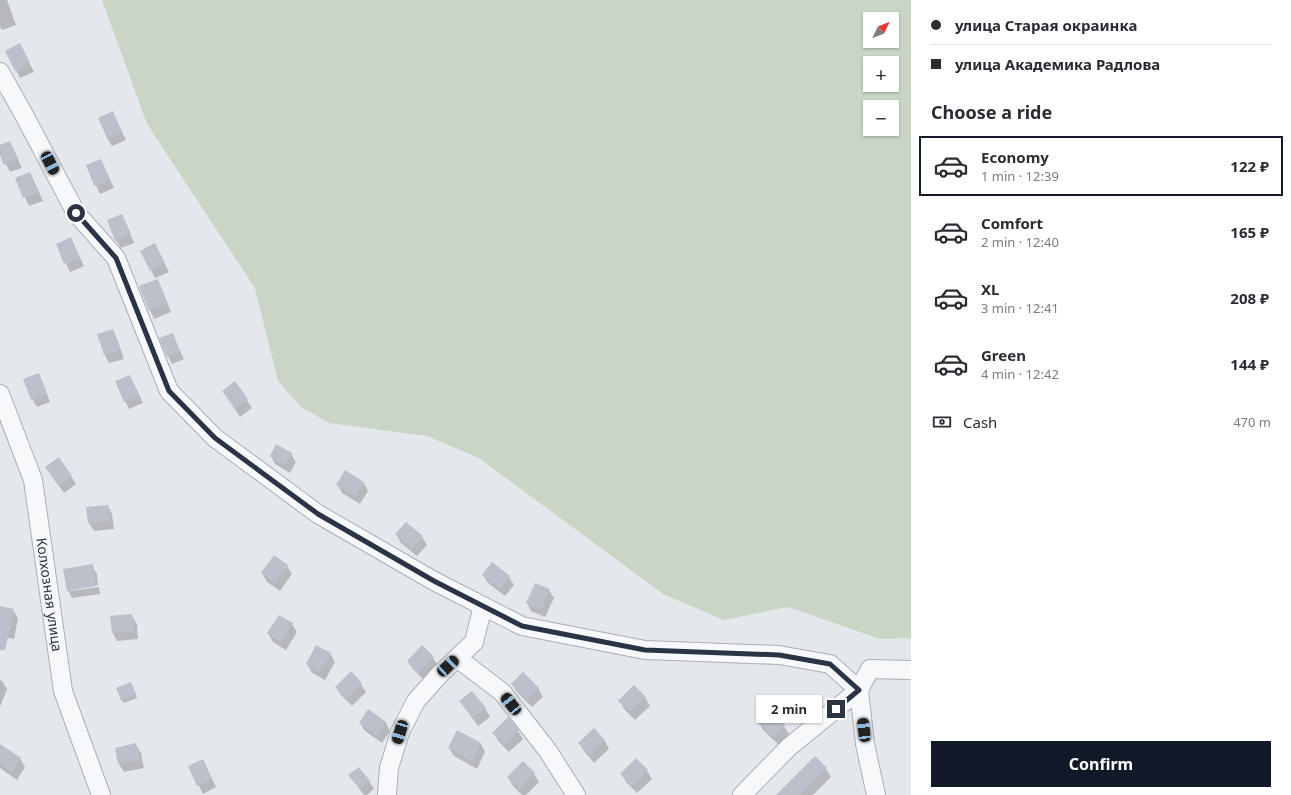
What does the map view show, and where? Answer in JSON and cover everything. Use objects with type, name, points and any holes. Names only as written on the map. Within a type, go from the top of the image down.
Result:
[{"type":"street","points":[[0,72],[76,213],[116,258],[169,391],[215,438],[318,514],[434,581],[522,626],[645,650],[779,655],[830,664],[859,690],[865,744],[876,795]]},
{"type":"street","name":"Колхозная улица","points":[[0,394],[33,480],[63,691],[101,795]]},
{"type":"street","points":[[387,795],[389,768],[400,732],[416,701],[440,674],[474,642],[483,606]]},
{"type":"street","points":[[457,658],[502,692],[548,751],[576,795]]},
{"type":"street","points":[[742,795],[789,747],[859,690],[870,669],[911,670]]},
{"type":"green space","points":[[102,0],[911,0],[911,638],[880,639],[788,607],[724,620],[663,594],[479,458],[427,436],[329,423],[301,407],[278,381],[255,288],[147,124]]},
{"type":"building","points":[[20,43],[30,63],[15,71],[5,51]]},
{"type":"building","points":[[113,111],[122,132],[107,138],[98,118]]},
{"type":"building","points":[[10,141],[18,159],[4,165],[0,155],[0,145]]},
{"type":"building","points":[[101,159],[110,180],[94,186],[86,165]]},
{"type":"building","points":[[30,172],[39,192],[23,198],[15,178]]},
{"type":"building","points":[[122,214],[131,234],[115,241],[107,220]]},
{"type":"building","points":[[71,237],[80,258],[64,264],[56,244]]},
{"type":"building","points":[[155,243],[165,263],[150,271],[140,251]]},
{"type":"building","points":[[158,279],[167,304],[149,311],[139,286]]},
{"type":"building","points":[[113,329],[120,350],[104,355],[97,334]]},
{"type":"building","points":[[173,333],[180,351],[167,357],[159,338]]},
{"type":"building","points":[[39,373],[47,394],[31,400],[23,379]]},
{"type":"building","points":[[130,375],[139,395],[124,402],[115,381]]},
{"type":"building","points":[[235,381],[248,399],[235,409],[222,391]]},
{"type":"building","points":[[276,444],[292,453],[285,465],[270,456]]},
{"type":"building","points":[[59,457],[72,476],[58,485],[45,467]]},
{"type":"building","points":[[345,470],[364,482],[356,496],[336,485]]},
{"type":"building","points":[[108,505],[110,521],[88,523],[86,507]]},
{"type":"building","points":[[406,522],[423,536],[412,549],[395,534]]},
{"type":"building","points":[[274,555],[288,565],[275,583],[261,573]]},
{"type":"building","points":[[492,562],[510,576],[500,589],[482,575]]},
{"type":"building","points":[[93,564],[96,586],[67,591],[63,569]]},
{"type":"building","points":[[535,583],[550,589],[541,610],[526,603]]},
{"type":"building","points":[[0,606],[14,609],[5,650],[0,650]]},
{"type":"building","points":[[132,614],[134,631],[112,633],[110,616]]},
{"type":"building","points":[[279,615],[293,623],[281,642],[267,633]]},
{"type":"building","points":[[316,645],[331,653],[320,672],[306,664]]},
{"type":"building","points":[[422,645],[434,657],[418,673],[407,661]]},
{"type":"building","points":[[351,671],[362,683],[346,699],[335,687]]},
{"type":"building","points":[[523,672],[539,688],[527,700],[511,684]]},
{"type":"building","points":[[131,682],[136,694],[121,700],[116,688]]},
{"type":"building","points":[[634,685],[646,697],[630,712],[618,701]]},
{"type":"building","points":[[472,691],[486,708],[473,718],[459,701]]},
{"type":"building","points":[[368,709],[386,722],[377,736],[359,723]]},
{"type":"building","points":[[769,710],[785,725],[774,737],[757,722]]},
{"type":"building","points":[[508,717],[519,730],[504,745],[492,733]]},
{"type":"building","points":[[594,728],[605,740],[589,755],[578,743]]},
{"type":"building","points":[[457,730],[481,743],[472,761],[448,748]]},
{"type":"building","points":[[136,743],[140,760],[118,764],[115,748]]},
{"type":"building","points":[[0,744],[21,758],[12,772],[0,764]]},
{"type":"building","points":[[815,756],[827,768],[800,795],[776,795]]},
{"type":"building","points":[[636,758],[648,770],[632,786],[620,774]]},
{"type":"building","points":[[203,759],[212,779],[197,786],[188,766]]},
{"type":"building","points":[[523,761],[535,773],[519,789],[507,777]]},
{"type":"building","points":[[359,767],[370,781],[360,789],[348,775]]},
{"type":"route","points":[[76,213],[116,258],[169,391],[215,438],[318,514],[434,581],[522,626],[645,650],[779,655],[830,664],[859,690],[836,709]]}]
